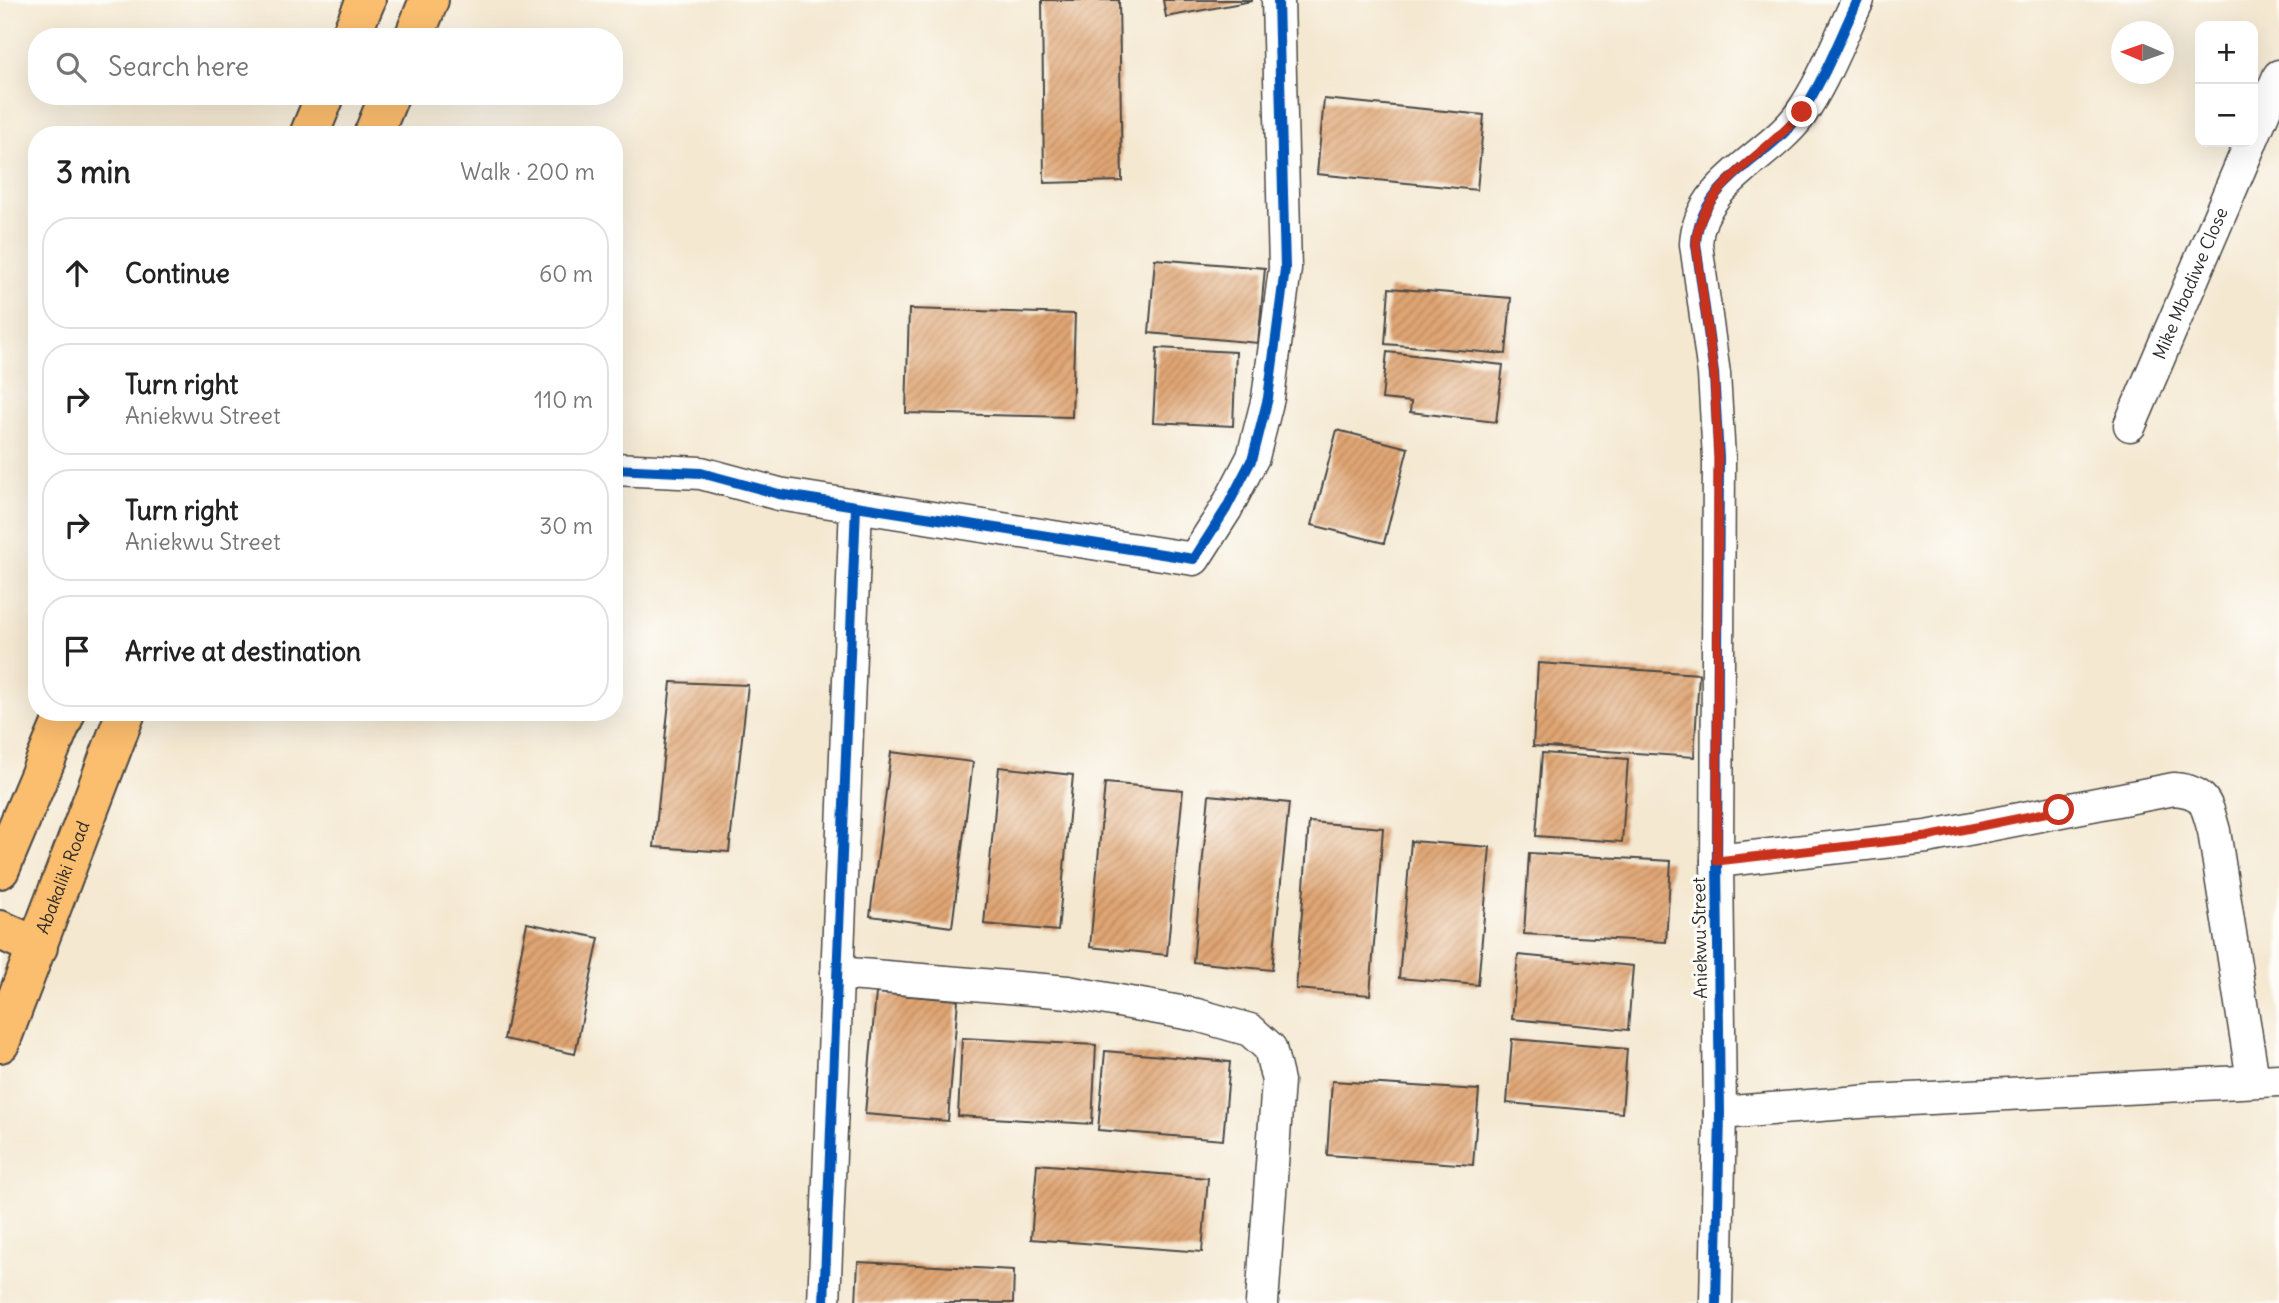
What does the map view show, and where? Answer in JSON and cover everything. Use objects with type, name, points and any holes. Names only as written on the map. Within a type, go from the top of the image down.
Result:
[{"type":"highway","points":[[354,28],[366,0]]},
{"type":"highway","points":[[418,28],[429,0]]},
{"type":"highway","points":[[313,126],[321,105]]},
{"type":"highway","points":[[377,126],[385,105]]},
{"type":"highway","points":[[0,869],[62,721]]},
{"type":"highway","name":"Abakaliki Road","points":[[0,1043],[123,721]]},
{"type":"highway","points":[[0,930],[38,947]]},
{"type":"street","points":[[623,469],[701,473],[779,494],[1194,559],[1226,509],[1253,457],[1268,398],[1285,269],[1278,0]]},
{"type":"street","name":"Aniekwu Street","points":[[1716,1303],[1720,1113],[1717,861],[1718,458],[1714,374],[1696,228],[1731,176],[1789,129],[1802,112],[1858,0]]},
{"type":"street","name":"Mike Mbadiwe Close","points":[[2258,125],[2279,76]]},
{"type":"street","name":"Mike Mbadiwe Close","points":[[2130,425],[2249,147]]},
{"type":"street","points":[[824,1303],[856,506]]},
{"type":"street","points":[[1717,861],[1927,837],[2174,789],[2191,790],[2206,801],[2214,831],[2266,1080],[1872,1101],[1720,1113]]},
{"type":"street","points":[[837,973],[1068,992],[1198,1015],[1250,1030],[1270,1048],[1278,1081],[1262,1303]]},
{"type":"building","points":[[1042,0],[1119,0],[1122,181],[1044,183]]},
{"type":"building","points":[[1163,0],[1252,0],[1252,1],[1166,17]]},
{"type":"building","points":[[1324,99],[1484,115],[1477,190],[1317,174]]},
{"type":"building","points":[[1155,259],[1265,268],[1258,343],[1149,333]]},
{"type":"building","points":[[1389,288],[1511,298],[1506,354],[1385,344]]},
{"type":"building","points":[[909,309],[1075,314],[1072,417],[906,413]]},
{"type":"building","points":[[1157,348],[1236,352],[1233,426],[1153,422]]},
{"type":"building","points":[[1387,352],[1503,365],[1496,422],[1410,412],[1411,402],[1382,399]]},
{"type":"building","points":[[1337,430],[1408,448],[1384,543],[1312,525]]},
{"type":"building","points":[[1538,663],[1699,674],[1694,757],[1533,746]]},
{"type":"building","points":[[671,682],[748,685],[729,852],[654,847]]},
{"type":"building","points":[[891,752],[973,762],[952,927],[870,916]]},
{"type":"building","points":[[1542,753],[1628,759],[1622,842],[1536,836]]},
{"type":"building","points":[[999,767],[1073,775],[1058,931],[984,924]]},
{"type":"building","points":[[1105,783],[1183,790],[1167,955],[1090,947]]},
{"type":"building","points":[[1209,795],[1289,803],[1272,970],[1193,962]]},
{"type":"building","points":[[1309,822],[1383,828],[1370,995],[1296,989]]},
{"type":"building","points":[[1411,841],[1490,847],[1478,985],[1399,978]]},
{"type":"building","points":[[1529,853],[1671,861],[1666,942],[1524,934]]},
{"type":"building","points":[[527,923],[599,938],[575,1054],[504,1039]]},
{"type":"building","points":[[1518,955],[1633,966],[1628,1030],[1512,1019]]},
{"type":"building","points":[[876,993],[958,1000],[948,1121],[865,1114]]},
{"type":"building","points":[[962,1038],[1096,1045],[1092,1124],[958,1116]]},
{"type":"building","points":[[1512,1039],[1627,1049],[1622,1113],[1507,1103]]},
{"type":"building","points":[[1105,1051],[1230,1062],[1223,1140],[1098,1130]]},
{"type":"building","points":[[1332,1081],[1479,1090],[1473,1165],[1327,1155]]},
{"type":"building","points":[[1037,1164],[1208,1178],[1202,1252],[1031,1239]]},
{"type":"building","points":[[858,1262],[1014,1270],[1013,1303],[856,1303]]},
{"type":"cycle path","points":[[623,469],[701,473],[779,494],[1194,559],[1226,509],[1253,457],[1268,398],[1285,269],[1278,0]]},
{"type":"cycle path","points":[[1716,1303],[1720,1113],[1717,861],[1719,458],[1714,374],[1696,244],[1700,223],[1709,204],[1737,173],[1787,130],[1809,102],[1858,0]]},
{"type":"cycle path","points":[[824,1303],[856,506]]},
{"type":"route","points":[[1802,112],[1789,129],[1731,176],[1696,228],[1714,374],[1718,458],[1720,635],[1717,861],[1927,837],[2059,810]]}]
